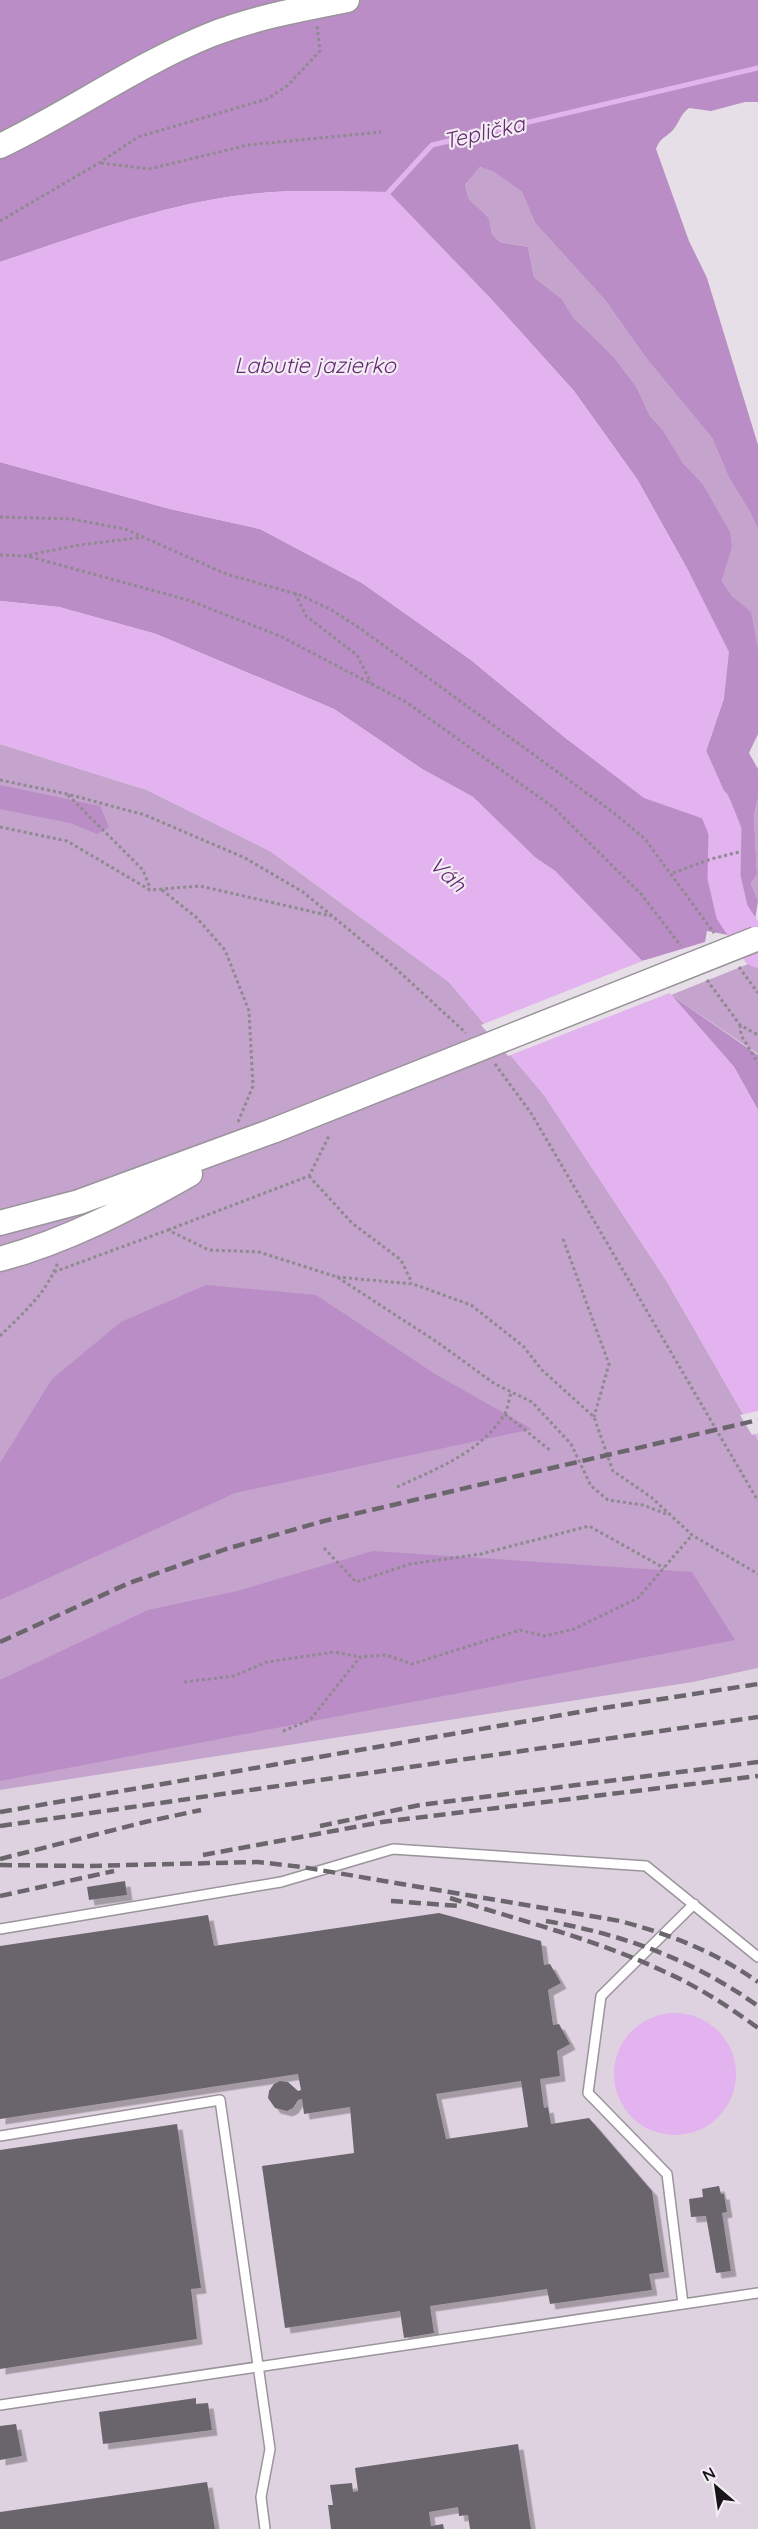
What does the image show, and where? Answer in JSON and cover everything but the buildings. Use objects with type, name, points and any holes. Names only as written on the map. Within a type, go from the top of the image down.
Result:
[{"type":"main road","points":[[0,146],[48,122],[149,64],[210,35],[318,3],[347,0]]},
{"type":"main road","points":[[0,1223],[79,1202],[242,1133],[275,1130],[758,939]]},
{"type":"main road","points":[[0,1259],[28,1252],[116,1215],[242,1133]]},
{"type":"lane","points":[[0,1929],[281,1882],[393,1849],[646,1866],[758,1957]]},
{"type":"lane","points":[[683,2304],[667,2174],[588,2093],[601,1996],[694,1904]]},
{"type":"lane","points":[[0,2136],[220,2100],[270,2449],[261,2497],[265,2529]]},
{"type":"lane","points":[[0,2405],[758,2293]]},
{"type":"path","points":[[0,221],[99,163],[138,137],[267,99],[287,86],[320,51],[318,3]]},
{"type":"path","points":[[99,163],[149,169],[248,145],[381,132]]},
{"type":"path","points":[[0,516],[72,519],[125,529],[226,574],[295,593],[330,609],[520,743],[630,826],[645,839],[673,873],[720,941]]},
{"type":"path","points":[[0,555],[27,556],[144,537]]},
{"type":"path","points":[[27,556],[188,600],[279,636],[406,702],[553,807],[641,894],[684,950]]},
{"type":"path","points":[[295,593],[306,616],[357,655],[372,684]]},
{"type":"path","points":[[67,794],[143,870],[150,890]]},
{"type":"path","points":[[0,826],[67,841],[150,890],[200,886],[332,916]]},
{"type":"path","points":[[673,873],[711,858],[740,852]]},
{"type":"path","points":[[160,889],[197,918],[225,950],[249,1011],[253,1086],[242,1133]]},
{"type":"path","points":[[734,960],[758,993]]},
{"type":"path","points":[[705,978],[740,1025],[758,1035]]},
{"type":"path","points":[[740,1025],[741,1035],[758,1063]]},
{"type":"path","points":[[54,1272],[309,1176],[329,1136]]},
{"type":"path","points":[[309,1176],[352,1223],[402,1260],[413,1284]]},
{"type":"path","points":[[168,1230],[209,1250],[259,1252],[337,1277],[413,1284],[471,1305],[523,1346],[542,1371],[594,1417],[613,1471],[651,1497],[692,1535],[758,1574]]},
{"type":"path","points":[[563,1239],[609,1364],[594,1417]]},
{"type":"path","points":[[0,1336],[34,1303],[54,1272],[59,1257]]},
{"type":"path","points":[[337,1277],[437,1342],[495,1384],[532,1402],[571,1444],[591,1486],[608,1500],[643,1505],[669,1515]]},
{"type":"path","points":[[397,1487],[474,1448],[505,1414],[511,1392]]},
{"type":"path","points":[[505,1414],[551,1451]]},
{"type":"path","points":[[324,1548],[356,1582],[410,1564],[481,1554],[589,1526],[664,1568]]},
{"type":"path","points":[[183,1682],[234,1676],[267,1662],[334,1652],[360,1658],[386,1655],[412,1664],[520,1630],[544,1636],[574,1629],[638,1598],[692,1535]]},
{"type":"path","points":[[283,1731],[310,1720],[360,1658]]},
{"type":"shaded area","points":[[0,0],[758,0],[758,102],[745,102],[711,111],[689,108],[656,149],[689,241],[707,278],[758,445],[758,530],[729,478],[712,438],[646,358],[605,300],[535,223],[522,192],[494,172],[480,167],[465,185],[469,199],[489,218],[492,234],[500,242],[528,247],[534,277],[562,299],[573,317],[613,356],[636,386],[650,416],[663,430],[683,463],[702,483],[730,532],[732,548],[722,581],[733,597],[751,612],[758,649],[758,734],[749,753],[758,769],[758,798],[754,816],[757,874],[751,884],[758,901],[755,920],[742,919],[728,935],[707,931],[705,942],[642,961],[555,871],[535,858],[473,797],[422,769],[334,709],[156,634],[59,607],[0,601],[0,462],[170,509],[260,529],[362,583],[471,660],[568,740],[704,818],[723,789],[706,751],[724,698],[689,572],[637,479],[574,391],[492,300],[388,192],[285,192],[219,198],[124,221],[0,262]]},
{"type":"shaded area","points":[[480,167],[494,172],[522,192],[535,223],[605,300],[646,358],[712,438],[729,478],[758,530],[758,649],[733,597],[722,581],[732,548],[702,483],[683,463],[663,430],[650,416],[636,386],[613,356],[573,317],[562,299],[534,277],[528,247],[500,242],[492,234],[489,218],[469,199],[465,185]]},
{"type":"shaded area","points":[[0,744],[147,790],[270,851],[449,982],[544,1095],[666,1280],[758,1440],[758,1668],[693,1682],[0,1790]]},
{"type":"shaded area","points":[[0,785],[100,806],[109,827],[97,834],[70,823],[0,809]]},
{"type":"shaded area","points":[[758,798],[758,901],[751,884],[757,874],[754,816]]},
{"type":"shaded area","points":[[758,960],[758,1054],[671,995]]},
{"type":"shaded area","points":[[671,995],[758,1055],[758,1110],[734,1067]]},
{"type":"shaded area","points":[[206,1285],[316,1295],[435,1374],[532,1429],[235,1493],[0,1600],[0,1463],[52,1379],[121,1322]]},
{"type":"shaded area","points":[[373,1551],[692,1572],[735,1640],[0,1781],[0,1680],[148,1610],[237,1591]]},
{"type":"shaded area","points":[[758,1668],[758,2529],[0,2529],[0,1790],[693,1682]]},
{"type":"water","name":"Labutie jazierko","points":[[285,192],[388,192],[492,300],[574,391],[637,479],[689,572],[729,652],[724,698],[706,751],[723,789],[704,819],[644,798],[568,740],[471,660],[362,583],[260,529],[170,509],[0,462],[0,262],[124,221],[219,198]]},
{"type":"water","name":"Váh","points":[[0,601],[59,607],[156,634],[334,709],[422,769],[473,797],[535,857],[555,871],[642,961],[734,1067],[758,1110],[758,1440],[666,1280],[544,1095],[449,982],[270,851],[147,790],[0,744]]},
{"type":"water","points":[[675,2013],[698,2018],[709,2023],[718,2031],[726,2040],[731,2051],[736,2074],[731,2097],[726,2108],[718,2117],[709,2125],[698,2130],[675,2135],[652,2130],[641,2125],[632,2117],[624,2108],[619,2097],[614,2074],[619,2051],[624,2040],[632,2031],[641,2023],[652,2018]]},
{"type":"pier","points":[[645,960],[672,992],[508,1056],[481,1025]]},
{"type":"pier","points":[[758,1411],[758,1433],[752,1435],[740,1415]]},
{"type":"waterway","name":"Teplička","points":[[386,195],[432,145],[758,68]]},
{"type":"waterway","points":[[685,771],[714,804],[725,831],[724,877],[732,912],[758,951]]},
{"type":"railway","points":[[0,1642],[129,1583],[226,1549],[324,1521],[758,1420]]},
{"type":"railway","points":[[0,1812],[597,1709],[758,1684]]},
{"type":"railway","points":[[0,1826],[758,1717]]},
{"type":"railway","points":[[320,1826],[420,1805],[758,1762]]},
{"type":"railway","points":[[203,1855],[382,1822],[758,1776]]},
{"type":"railway","points":[[0,1859],[201,1810]]},
{"type":"railway","points":[[0,1865],[86,1866],[258,1862],[302,1867],[620,1921],[692,1945],[758,1982]]},
{"type":"railway","points":[[0,1896],[114,1871]]},
{"type":"railway","points":[[450,1898],[611,1949],[676,1977],[724,2004],[758,2028]]},
{"type":"railway","points":[[391,1901],[460,1906]]},
{"type":"railway","points":[[546,1921],[602,1933],[656,1951],[709,1975],[758,2006]]}]
